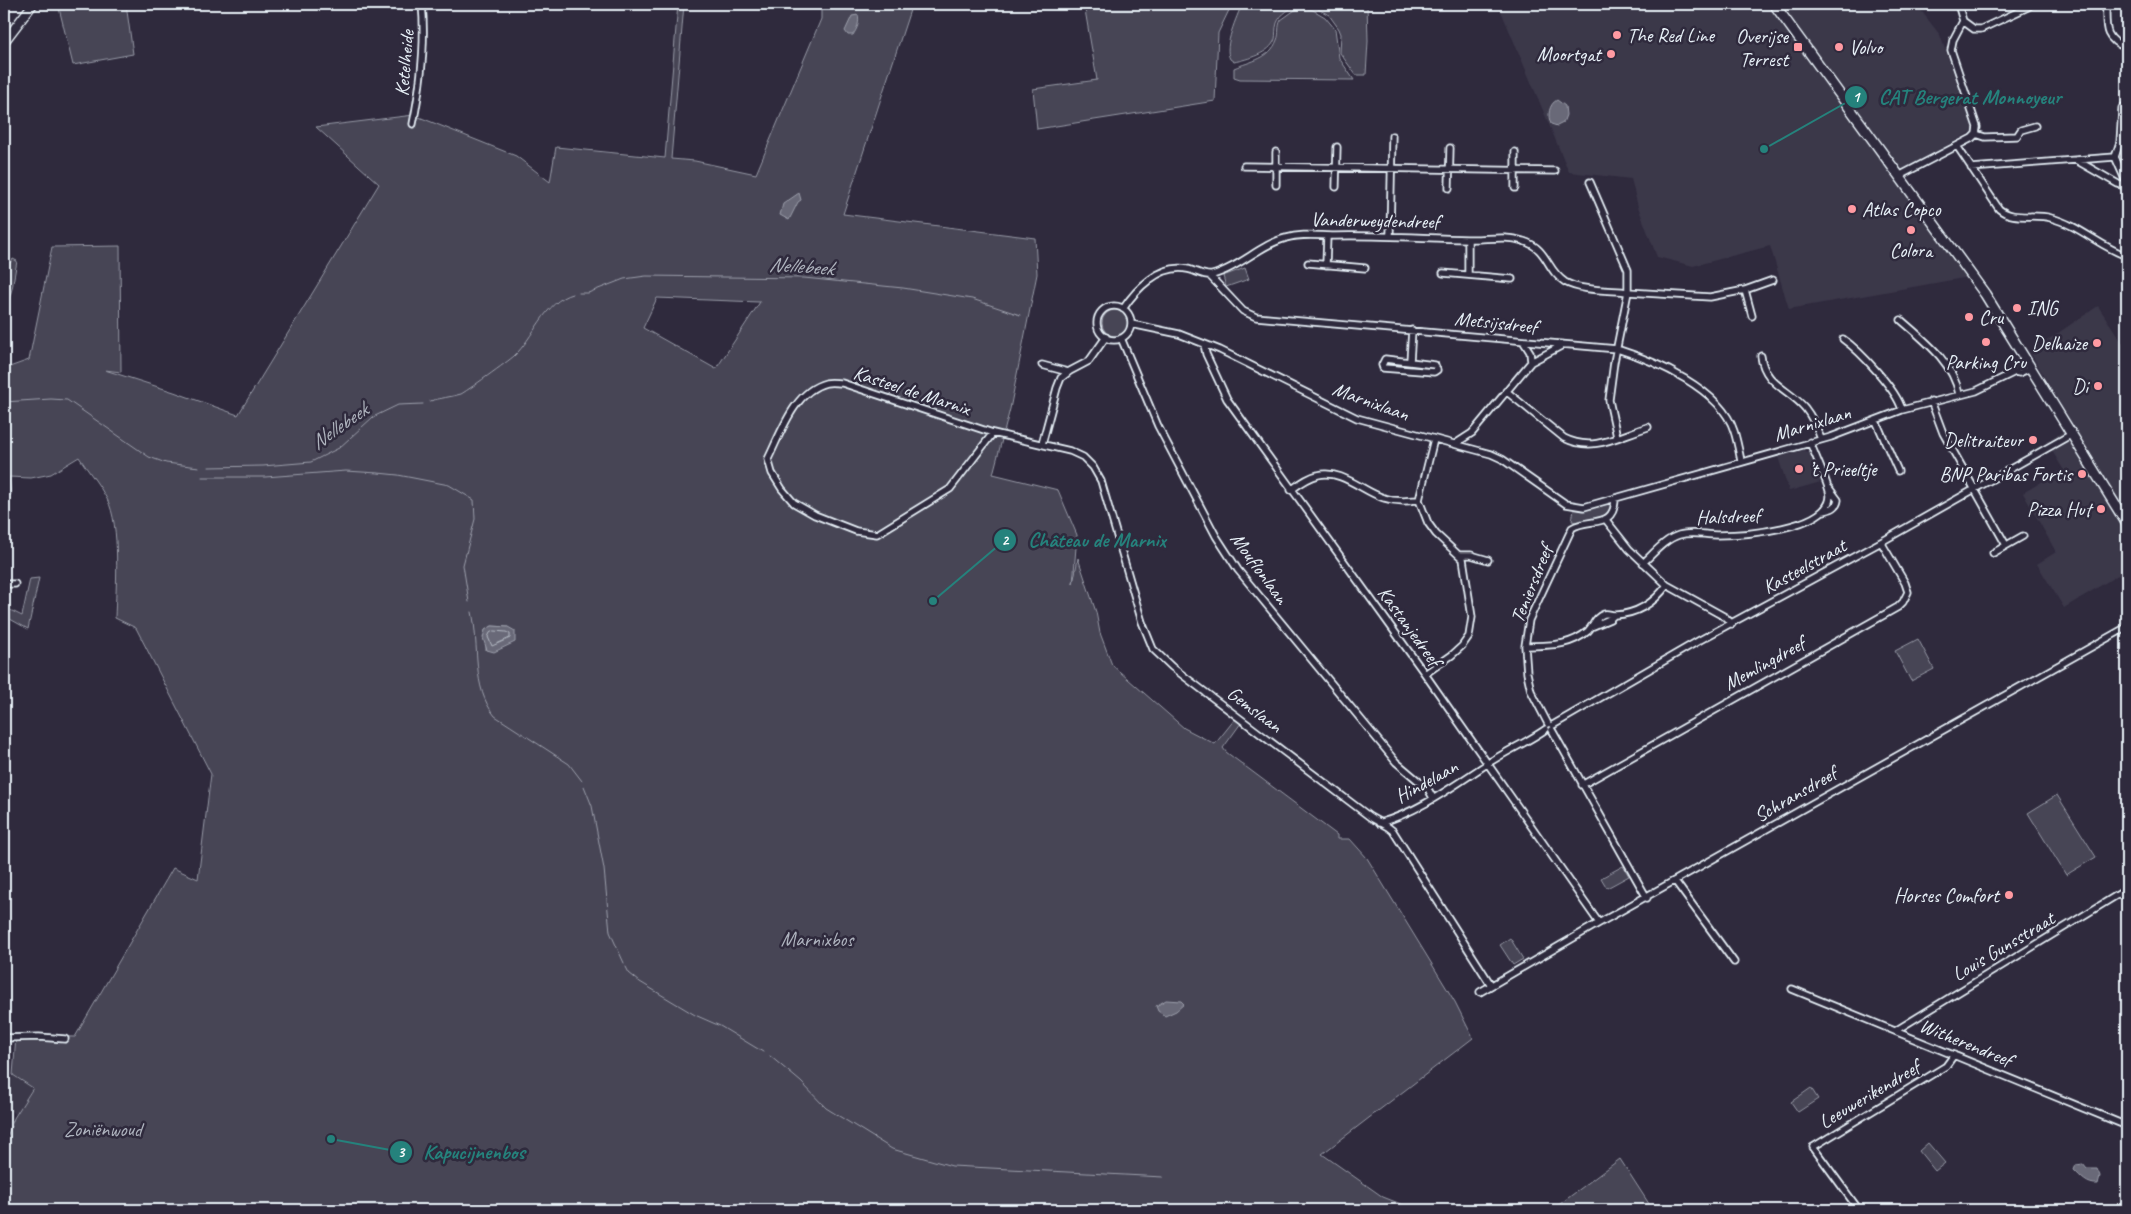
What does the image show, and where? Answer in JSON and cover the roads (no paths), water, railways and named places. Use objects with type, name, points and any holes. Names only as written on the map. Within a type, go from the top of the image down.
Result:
[{"type":"main road","points":[[1774,4],[1985,294],[2127,524]]},
{"type":"street","points":[[4,42],[33,4]]},
{"type":"street","name":"Ketelheide","points":[[413,124],[423,62],[424,28],[422,4]]},
{"type":"street","points":[[1958,4],[1963,21],[1974,29],[1981,29],[2028,8],[2032,4]]},
{"type":"street","points":[[2106,4],[2108,35],[2114,44],[2127,48]]},
{"type":"street","points":[[1899,176],[1972,138],[1976,134],[1977,127],[1952,50],[1953,40],[1963,21]]},
{"type":"street","points":[[2127,104],[2122,108],[2120,142],[2115,157],[2127,186]]},
{"type":"street","points":[[1976,134],[1985,137],[2017,136],[2021,130],[2035,126]]},
{"type":"street","points":[[1390,235],[1392,136]]},
{"type":"street","points":[[1957,146],[1999,209],[2005,214],[2035,215],[2052,218],[2068,224],[2112,251],[2127,256]]},
{"type":"street","points":[[1336,187],[1337,147]]},
{"type":"street","points":[[1449,188],[1450,148]]},
{"type":"street","points":[[1276,152],[1276,185]]},
{"type":"street","points":[[1515,152],[1515,188]]},
{"type":"street","points":[[1971,168],[2115,157]]},
{"type":"street","points":[[2074,159],[2118,184],[2127,186]]},
{"type":"street","points":[[1244,166],[1555,171]]},
{"type":"street","points":[[1590,182],[1628,270],[1628,292],[1609,400],[1617,437]]},
{"type":"street","name":"Vanderweydendreef","points":[[1210,276],[1246,261],[1280,240],[1299,235],[1390,235],[1468,239],[1513,238],[1524,241],[1539,248],[1552,269],[1564,281],[1573,286],[1628,292],[1710,297],[1745,290],[1773,280]]},
{"type":"street","points":[[1326,265],[1327,236]]},
{"type":"street","points":[[1468,239],[1468,275]]},
{"type":"street","points":[[1308,264],[1365,268]]},
{"type":"street","points":[[1123,309],[1141,287],[1166,271],[1182,268],[1210,276]]},
{"type":"street","points":[[1443,273],[1512,279]]},
{"type":"street","name":"Metsijsdreef","points":[[1210,276],[1233,302],[1248,315],[1560,346],[1617,349],[1680,375],[1706,395],[1727,418],[1734,430],[1741,461]]},
{"type":"street","points":[[1745,290],[1752,316]]},
{"type":"street","points":[[1116,306],[1123,309],[1130,317],[1131,324],[1128,332],[1121,338],[1114,339],[1106,337],[1098,326],[1100,314],[1109,307],[1116,306]]},
{"type":"street","points":[[1901,320],[1932,347],[1945,363],[1957,384],[1959,394]]},
{"type":"street","name":"Marnixlaan","points":[[1131,324],[1180,334],[1220,350],[1356,418],[1473,449],[1502,459],[1566,504],[1584,507],[1821,439],[1876,421],[1902,410],[1976,391],[2015,372],[2019,373],[2032,368]]},
{"type":"street","points":[[1410,361],[1412,330]]},
{"type":"street","points":[[1042,444],[1061,378],[1094,357],[1106,337]]},
{"type":"street","name":"Mouflonlaan","points":[[1121,338],[1158,426],[1216,536],[1238,570],[1396,762],[1428,789],[1433,798]]},
{"type":"street","points":[[1843,339],[1878,374],[1900,402],[1902,410]]},
{"type":"street","points":[[1522,341],[1530,352],[1531,362]]},
{"type":"street","name":"Kastanjedreef","points":[[1204,344],[1206,354],[1227,399],[1426,674],[1599,923]]},
{"type":"street","points":[[1455,444],[1472,433],[1531,362],[1560,346]]},
{"type":"street","points":[[1761,356],[1762,368],[1771,379],[1804,407],[1814,420],[1821,439]]},
{"type":"street","points":[[1384,359],[1410,361],[1436,364],[1437,370],[1434,372],[1384,368],[1382,365],[1384,359]]},
{"type":"street","name":"Marnixlaan","points":[[2015,372],[2018,365],[2026,360]]},
{"type":"street","points":[[1042,365],[1068,372]]},
{"type":"street","name":"Kasteel de Marnix","points":[[993,433],[950,489],[877,534],[856,531],[814,514],[794,503],[777,481],[768,459],[796,405],[810,390],[827,383],[842,382],[922,411],[993,433],[1042,444]]},
{"type":"street","points":[[1506,391],[1564,438],[1574,443],[1595,445],[1648,427]]},
{"type":"street","points":[[1931,402],[1943,433],[2006,544]]},
{"type":"street","points":[[1876,421],[1898,472]]},
{"type":"street","points":[[1472,433],[1473,449]]},
{"type":"street","name":"Kasteelstraat","points":[[1487,764],[1732,624],[2072,434]]},
{"type":"street","points":[[1426,674],[1452,655],[1469,636],[1472,617],[1463,559],[1436,534],[1428,523],[1419,500],[1434,440]]},
{"type":"street","name":"Halsdreef","points":[[1643,563],[1676,536],[1690,533],[1743,535],[1777,530],[1807,520],[1836,507],[1838,500],[1828,487],[1810,442]]},
{"type":"street","name":"Gemslaan","points":[[1042,444],[1070,451],[1083,457],[1093,467],[1101,482],[1142,622],[1153,649],[1172,667],[1393,831],[1491,985]]},
{"type":"street","points":[[1291,490],[1319,474],[1330,474],[1344,478],[1382,498],[1394,501],[1419,500]]},
{"type":"street","points":[[1822,512],[1828,504],[1830,495],[1828,487]]},
{"type":"street","points":[[1616,498],[1615,506],[1606,520],[1643,563],[1667,585],[1725,617],[1732,624]]},
{"type":"street","name":"Teniersdreef","points":[[1606,520],[1593,524],[1579,523],[1572,528],[1529,620],[1525,646],[1527,673],[1532,691],[1550,727],[1647,898]]},
{"type":"street","points":[[1993,553],[2023,536]]},
{"type":"street","name":"Memlingdreef","points":[[1582,785],[1898,607],[1908,592],[1905,583],[1881,542]]},
{"type":"street","points":[[1460,555],[1471,555],[1488,560]]},
{"type":"street","points":[[4,584],[16,584]]},
{"type":"street","points":[[1525,646],[1559,645],[1572,642],[1591,628],[1610,619],[1614,615],[1641,610],[1652,602],[1667,585]]},
{"type":"street","name":"Schransdreef","points":[[1480,992],[2127,626]]},
{"type":"street","name":"Hindelaan","points":[[1379,822],[1391,819],[1448,791],[1487,764]]},
{"type":"street","points":[[1675,881],[1734,962]]},
{"type":"street","name":"Louis Gunsstraat","points":[[1895,1031],[2127,889]]},
{"type":"street","name":"Witherendreef","points":[[1792,989],[2127,1126]]},
{"type":"street","points":[[4,1038],[39,1037],[65,1039]]},
{"type":"street","name":"Leeuwerikendreef","points":[[1859,1210],[1813,1147],[1946,1066],[1954,1055]]},
{"type":"water","points":[[858,15],[856,30],[853,35],[848,35],[845,31],[852,16]]},
{"type":"water","points":[[1557,100],[1565,106],[1566,115],[1563,123],[1557,126],[1551,124],[1549,114],[1552,104]]},
{"type":"water","points":[[799,193],[801,200],[798,202],[789,220],[780,215],[783,204]]},
{"type":"water","points":[[492,626],[508,627],[515,631],[515,642],[494,652],[487,650],[483,638],[485,630]]},
{"type":"water","points":[[1166,1000],[1181,1001],[1184,1004],[1176,1011],[1165,1016],[1158,1011],[1156,1006]]},
{"type":"water","points":[[2083,1164],[2087,1169],[2097,1169],[2100,1176],[2098,1184],[2087,1182],[2074,1170],[2076,1165]]},
{"type":"waterway","name":"Nellebeek","points":[[579,293],[588,293],[624,279],[646,276],[804,278],[903,288],[972,299],[1020,315]]},
{"type":"waterway","name":"Nellebeek","points":[[430,401],[461,394],[514,356],[554,304],[572,294]]},
{"type":"waterway","name":"Nellebeek","points":[[4,402],[51,399],[67,400],[149,457],[166,463],[199,467]]},
{"type":"waterway","name":"Nellebeek","points":[[209,467],[263,466],[311,462],[339,448],[373,417],[398,405],[423,404]]},
{"type":"waterway","points":[[202,477],[265,477],[346,471],[398,475],[449,485],[474,500],[475,519],[463,565],[469,602]]},
{"type":"waterway","points":[[472,612],[479,679],[487,705],[495,716],[569,764],[582,781]]},
{"type":"waterway","points":[[584,786],[592,806],[604,869],[610,932],[624,963]]},
{"type":"waterway","points":[[626,967],[629,973],[640,982],[763,1052]]},
{"type":"waterway","points":[[770,1056],[801,1082],[826,1108],[892,1149],[952,1166],[1163,1177]]},
{"type":"place","name":"The Red Line","points":[[1617,35]]},
{"type":"place","name":"Overijse Terrest","points":[[1798,47]]},
{"type":"place","name":"Volvo","points":[[1839,47]]},
{"type":"place","name":"Moortgat","points":[[1611,54]]},
{"type":"place","name":"CAT Bergerat Monnoyeur","points":[[1764,149]]},
{"type":"place","name":"Atlas Copco","points":[[1852,209]]},
{"type":"place","name":"Colora","points":[[1911,230]]},
{"type":"place","name":"ING","points":[[2017,308]]},
{"type":"place","name":"Cru","points":[[1969,317]]},
{"type":"place","name":"Parking Cru","points":[[1986,342]]},
{"type":"place","name":"Delhaize","points":[[2097,343]]},
{"type":"place","name":"Di","points":[[2098,386]]},
{"type":"place","name":"Delitraiteur","points":[[2033,440]]},
{"type":"place","name":"’t Prieeltje","points":[[1799,469]]},
{"type":"place","name":"BNP Paribas Fortis","points":[[2082,474]]},
{"type":"place","name":"Pizza Hut","points":[[2101,509]]},
{"type":"place","name":"Château de Marnix","points":[[933,601]]},
{"type":"place","name":"Horses Comfort","points":[[2009,895]]},
{"type":"place","name":"Kapucijnenbos","points":[[331,1139]]},
{"type":"park label","name":"Marnixbos","points":[[817,939]]},
{"type":"park label","name":"Zoniënwoud","points":[[103,1129]]}]
